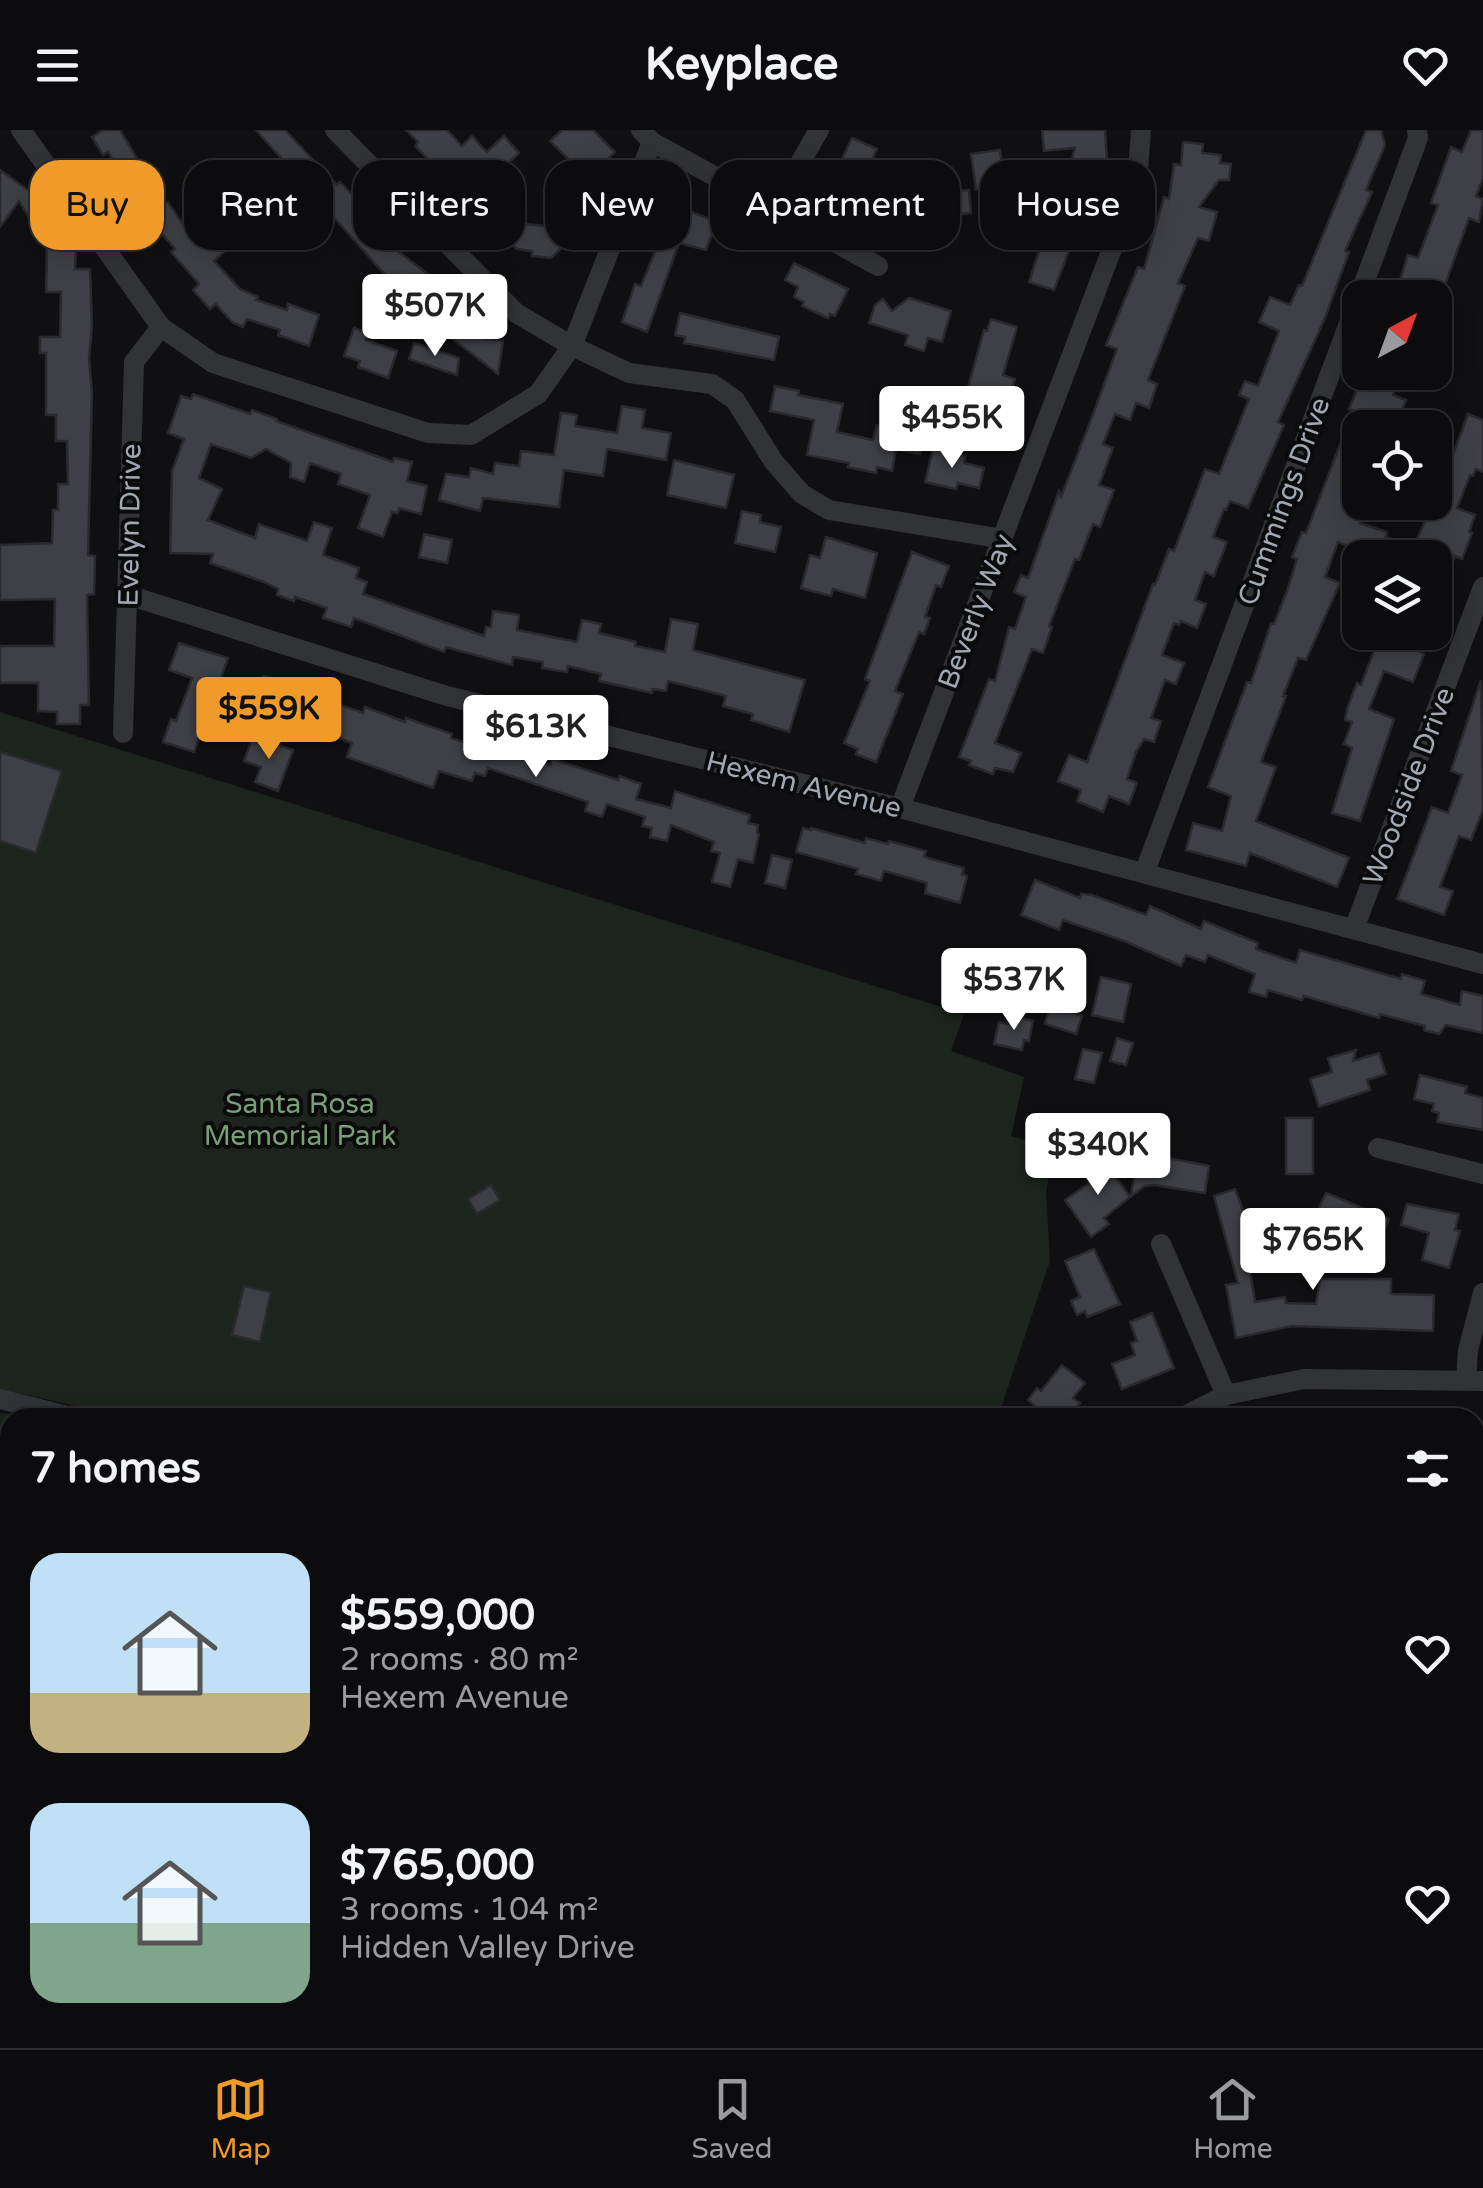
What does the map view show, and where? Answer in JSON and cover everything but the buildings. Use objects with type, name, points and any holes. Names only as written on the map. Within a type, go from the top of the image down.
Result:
[{"type":"street","points":[[21,130],[161,327],[213,364],[428,433],[471,435],[538,394],[572,346],[646,136],[710,173]]},
{"type":"street","points":[[335,130],[516,312],[572,346],[629,373],[712,384],[735,400],[774,462],[802,494],[829,510],[1002,539]]},
{"type":"street","points":[[802,160],[820,130]]},
{"type":"street","name":"Beverly Way","points":[[900,808],[1137,184],[1141,130]]},
{"type":"street","name":"Cummings Drive","points":[[1145,872],[1418,138],[1416,130]]},
{"type":"street","points":[[848,250],[878,266]]},
{"type":"street","name":"Evelyn Drive","points":[[123,733],[134,362],[161,327]]},
{"type":"street","name":"Woodside Drive","points":[[1354,930],[1483,587]]},
{"type":"street","name":"Hexem Avenue","points":[[128,595],[446,696],[900,808],[1483,964]]},
{"type":"street","points":[[1378,1148],[1483,1174]]},
{"type":"street","points":[[1161,1244],[1226,1395]]},
{"type":"street","points":[[1201,1408],[1226,1395],[1304,1379],[1475,1380],[1468,1350],[1483,1292]]},
{"type":"street","points":[[0,1398],[38,1408]]},
{"type":"green space","name":"Santa Rosa Memorial Park","points":[[0,712],[964,1014],[951,1051],[1024,1077],[1011,1136],[1055,1148],[1046,1191],[1050,1261],[1001,1408],[85,1408],[0,1389]]}]
